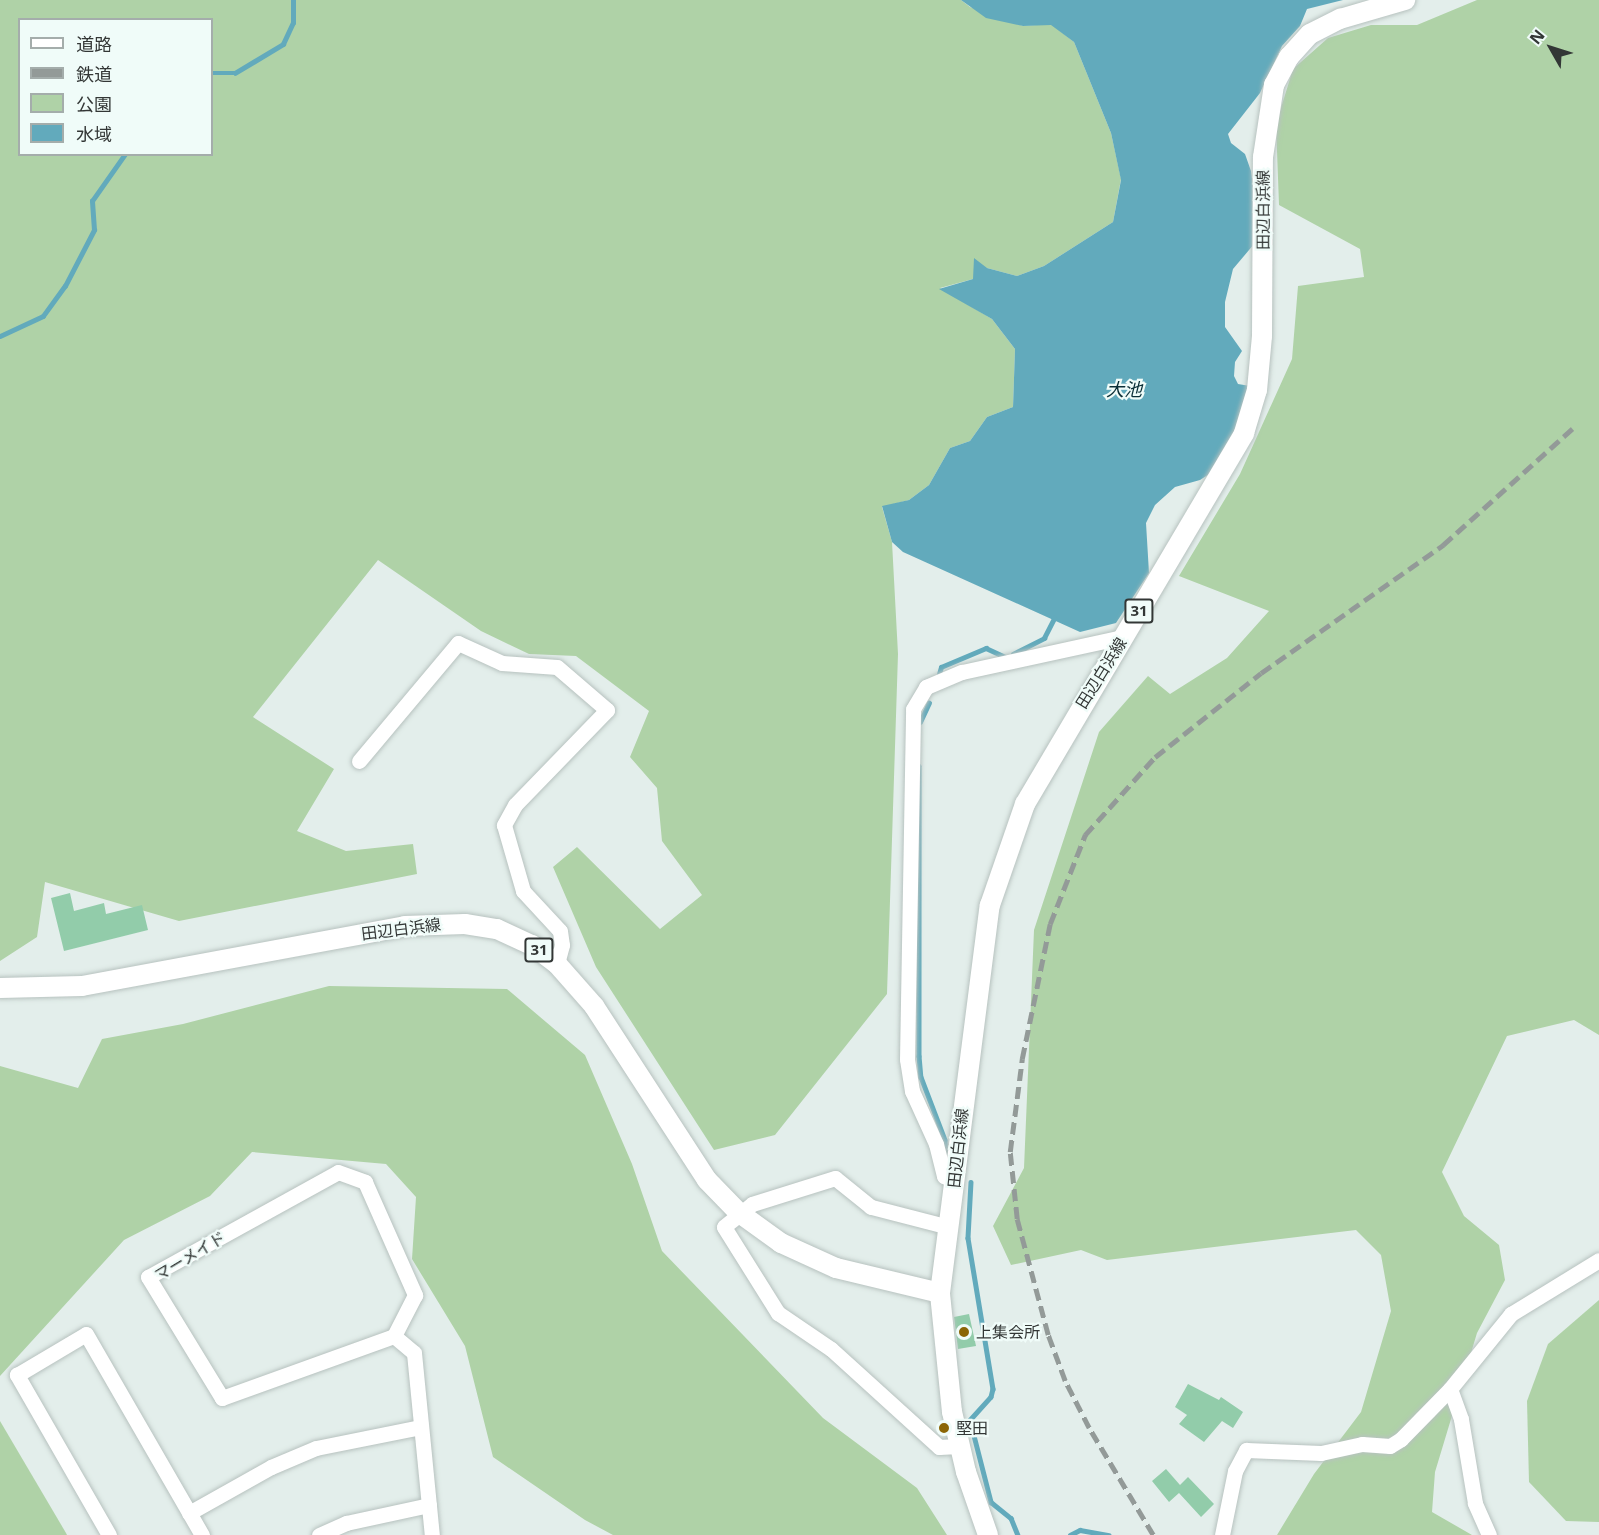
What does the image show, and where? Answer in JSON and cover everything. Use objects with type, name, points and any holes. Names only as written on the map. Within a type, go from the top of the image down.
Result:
[{"type":"main road","name":"田辺白浜線","points":[[988,1535],[959,1446],[940,1293],[955,1181],[976,984],[990,905],[1025,804],[1244,433],[1257,390],[1262,336],[1263,157],[1274,85],[1289,57],[1310,34],[1340,18],[1405,0]]},
{"type":"main road","name":"田辺白浜線","points":[[0,988],[82,986],[432,923],[497,929],[532,945],[557,964],[594,1006],[706,1180],[738,1212],[781,1243],[836,1268],[940,1293]]},
{"type":"street","points":[[955,1181],[944,1176],[936,1144],[912,1091],[907,1059],[913,709],[926,687],[962,672],[1123,637]]},
{"type":"street","points":[[359,761],[459,643],[502,663],[557,667],[607,710],[514,805],[504,825],[523,891],[560,931],[562,945],[557,964]]},
{"type":"street","name":"マーメイド","points":[[338,1172],[365,1182],[415,1295],[394,1335],[222,1398],[148,1277],[338,1172]]},
{"type":"street","points":[[949,1227],[871,1207],[835,1178],[752,1204],[738,1212],[724,1227],[778,1313],[831,1349],[939,1447],[959,1446]]},
{"type":"street","points":[[1222,1535],[1235,1471],[1246,1450],[1321,1453],[1362,1444],[1390,1446],[1401,1440],[1450,1389],[1511,1314],[1599,1260]]},
{"type":"street","points":[[109,1535],[17,1375],[86,1334],[202,1535]]},
{"type":"street","points":[[394,1335],[414,1353],[432,1535]]},
{"type":"street","points":[[1450,1389],[1461,1419],[1475,1503],[1489,1535]]},
{"type":"street","points":[[189,1513],[271,1467],[316,1448],[420,1427]]},
{"type":"street","points":[[319,1535],[346,1523],[429,1505]]},
{"type":"green space","points":[[0,0],[961,0],[970,7],[1023,26],[1051,24],[1074,42],[1111,133],[1121,179],[1113,222],[1044,266],[1017,276],[987,268],[973,279],[940,288],[992,319],[1015,349],[1013,407],[987,417],[970,441],[950,448],[929,485],[909,500],[882,507],[892,542],[898,654],[887,994],[775,1135],[714,1150],[596,967],[553,867],[577,847],[660,929],[702,895],[662,841],[657,788],[630,757],[649,711],[576,656],[529,654],[481,631],[378,560],[253,717],[334,769],[297,831],[346,851],[413,844],[417,874],[179,921],[45,882],[37,937],[0,961]]},
{"type":"green space","points":[[1477,0],[1599,0],[1599,1035],[1574,1020],[1507,1036],[1442,1172],[1464,1216],[1499,1245],[1505,1280],[1477,1333],[1435,1472],[1432,1512],[1472,1535],[1277,1535],[1314,1474],[1361,1412],[1391,1311],[1381,1255],[1356,1230],[1107,1260],[1081,1250],[1011,1265],[993,1226],[1024,1168],[1034,930],[1099,732],[1148,676],[1170,694],[1227,658],[1269,611],[1179,576],[1240,474],[1292,359],[1298,286],[1364,277],[1360,249],[1279,205],[1276,124],[1293,69],[1328,38],[1371,25],[1417,25]]},
{"type":"green space","points":[[329,986],[507,989],[585,1055],[632,1164],[662,1251],[823,1418],[917,1488],[947,1535],[613,1535],[585,1520],[493,1457],[465,1346],[412,1259],[416,1197],[386,1164],[252,1152],[210,1196],[124,1240],[0,1376],[0,1066],[78,1088],[102,1039],[183,1024]]},
{"type":"green space","points":[[1599,1300],[1599,1522],[1566,1521],[1529,1482],[1527,1401],[1548,1344]]},
{"type":"green space","points":[[0,1421],[66,1533],[67,1535],[0,1535]]},
{"type":"water","name":"大池","points":[[961,0],[1343,0],[1307,9],[1300,26],[1282,46],[1260,93],[1228,134],[1231,143],[1245,154],[1251,171],[1260,237],[1233,269],[1225,302],[1225,327],[1242,351],[1235,362],[1234,376],[1238,384],[1250,386],[1239,422],[1214,471],[1200,480],[1175,487],[1155,505],[1146,523],[1149,573],[1116,623],[1080,632],[903,552],[892,542],[882,506],[909,500],[929,485],[950,448],[970,441],[987,417],[1013,407],[1015,349],[992,319],[939,289],[973,279],[974,258],[987,268],[1017,276],[1044,266],[1113,222],[1121,180],[1111,133],[1074,42],[1051,25],[1023,26],[986,18]]},
{"type":"building","points":[[70,893],[74,911],[104,903],[106,914],[142,905],[148,930],[64,951],[51,898]]},
{"type":"building","name":"上集会所","points":[[969,1314],[976,1346],[958,1349],[954,1317]]},
{"type":"building","points":[[1188,1384],[1219,1400],[1221,1397],[1243,1412],[1233,1428],[1222,1421],[1204,1442],[1179,1424],[1187,1415],[1175,1407]]},
{"type":"building","points":[[1166,1469],[1180,1485],[1188,1477],[1214,1504],[1201,1517],[1179,1493],[1169,1502],[1152,1481]]},
{"type":"waterway","points":[[213,73],[235,73],[283,44],[293,23],[293,0]]},
{"type":"waterway","points":[[0,336],[43,316],[65,286],[94,230],[92,201],[124,156]]},
{"type":"waterway","points":[[1013,654],[1044,638],[1054,618]]},
{"type":"waterway","points":[[939,674],[941,667],[986,648],[1005,657]]},
{"type":"waterway","points":[[920,722],[929,703]]},
{"type":"waterway","points":[[919,766],[919,1056],[921,1077],[945,1140],[946,1157]]},
{"type":"waterway","points":[[971,1182],[968,1238],[993,1389],[991,1397],[970,1420],[991,1502],[1011,1518],[1018,1535]]},
{"type":"waterway","points":[[1070,1535],[1080,1530],[1109,1535]]},
{"type":"railway","points":[[1153,1535],[1089,1428],[1065,1381],[1048,1335],[1017,1219],[1010,1152],[1022,1059],[1050,924],[1085,835],[1155,757],[1261,673],[1443,545],[1573,428]]},
{"type":"place","name":"上集会所","points":[[964,1332]]},
{"type":"place","name":"堅田","points":[[944,1428]]}]
